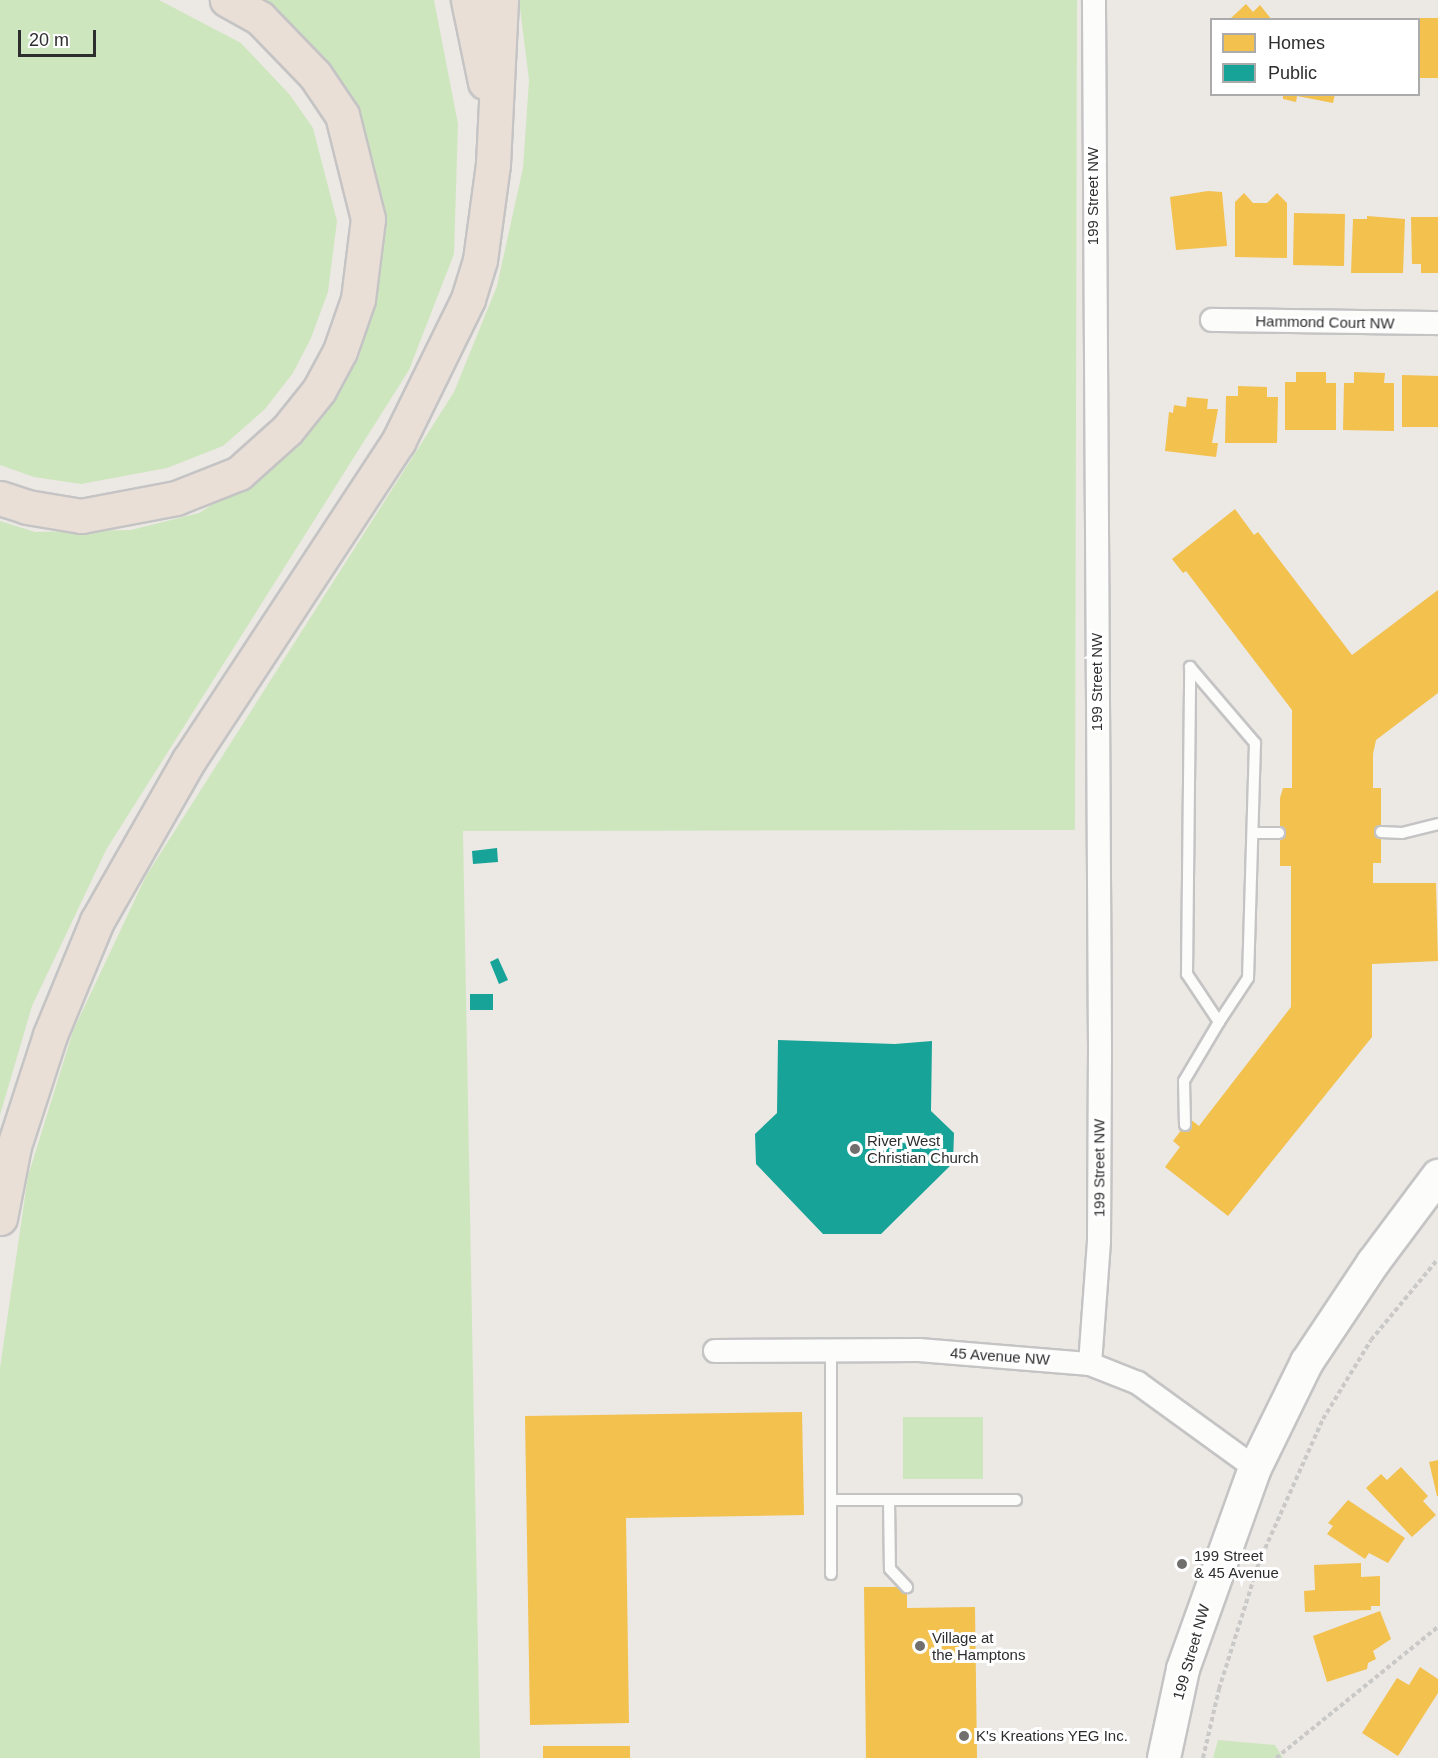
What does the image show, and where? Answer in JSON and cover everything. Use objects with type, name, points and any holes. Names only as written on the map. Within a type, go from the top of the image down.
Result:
[{"type":"highway","points":[[0,498],[27,507],[81,516],[176,498],[239,473],[287,430],[319,390],[340,351],[358,299],[368,219],[342,115],[315,75],[260,18],[227,0]]},
{"type":"highway","points":[[468,0],[489,106],[493,164]]},
{"type":"highway","points":[[0,1218],[14,1146],[46,1046],[97,921],[189,760],[398,442],[441,360],[468,298],[480,260],[493,164],[501,0]]},
{"type":"main road","name":"199 Street NW","points":[[1164,1758],[1183,1670],[1255,1468],[1307,1362],[1373,1263],[1438,1176]]},
{"type":"street","name":"199 Street NW","points":[[1090,1364],[1099,1241],[1100,1049],[1094,0]]},
{"type":"street","name":"Hammond Court NW","points":[[1212,320],[1438,323]]},
{"type":"street","name":"45 Avenue NW","points":[[715,1351],[979,1353],[1090,1364],[1138,1383],[1255,1468]]},
{"type":"lane","points":[[1185,1125],[1184,1081],[1248,978],[1255,743],[1190,667],[1187,974],[1220,1022]]},
{"type":"lane","points":[[1381,832],[1402,833],[1438,824]]},
{"type":"lane","points":[[1254,833],[1280,833]]},
{"type":"lane","points":[[831,1351],[831,1574]]},
{"type":"lane","points":[[831,1500],[1016,1500]]},
{"type":"lane","points":[[889,1500],[890,1569],[907,1587]]},
{"type":"path","points":[[1203,1758],[1224,1670],[1259,1562],[1323,1419],[1371,1340],[1438,1259]]},
{"type":"path","points":[[1276,1758],[1438,1627]]},
{"type":"green space","points":[[0,0],[159,0],[241,43],[290,95],[313,128],[337,221],[328,292],[311,338],[293,373],[265,409],[223,446],[167,468],[81,484],[34,477],[0,465]]},
{"type":"green space","points":[[261,0],[434,0],[458,124],[454,254],[409,370],[106,850],[32,1006],[0,1115],[0,521],[35,532],[131,530],[199,513],[276,465],[329,407],[359,358],[376,286],[379,209],[364,132],[330,70],[286,18]]},
{"type":"green space","points":[[519,0],[1077,0],[1075,830],[463,831],[480,1758],[0,1758],[0,1368],[28,1176],[73,1031],[146,876],[454,392],[497,286],[523,168],[529,80]]},
{"type":"green space","points":[[903,1417],[983,1417],[983,1479],[903,1479]]},
{"type":"green space","points":[[1218,1740],[1275,1745],[1283,1758],[1213,1758]]},
{"type":"building: Homes","points":[[1246,4],[1253,12],[1260,5],[1270,18],[1231,18]]},
{"type":"building: Homes","points":[[1420,18],[1438,18],[1438,78],[1420,78]]},
{"type":"building: Homes","points":[[1283,96],[1297,96],[1296,102],[1283,99]]},
{"type":"building: Homes","points":[[1297,96],[1335,96],[1333,103]]},
{"type":"building: Homes","points":[[1208,191],[1222,192],[1227,246],[1176,250],[1170,197]]},
{"type":"building: Homes","points":[[1244,193],[1253,203],[1267,203],[1277,193],[1287,203],[1287,258],[1235,257],[1235,202]]},
{"type":"building: Homes","points":[[1294,213],[1345,214],[1344,266],[1293,265]]},
{"type":"building: Homes","points":[[1367,216],[1405,219],[1403,273],[1351,273],[1353,219],[1367,219]]},
{"type":"building: Homes","points":[[1411,217],[1438,217],[1438,273],[1421,273],[1421,264],[1412,264]]},
{"type":"building: Homes","points":[[1296,372],[1326,372],[1326,383],[1336,383],[1336,430],[1285,430],[1285,382],[1296,382]]},
{"type":"building: Homes","points":[[1354,372],[1385,373],[1384,383],[1394,383],[1394,431],[1343,430],[1344,383],[1354,383]]},
{"type":"building: Homes","points":[[1402,375],[1438,376],[1438,427],[1402,427]]},
{"type":"building: Homes","points":[[1238,386],[1267,387],[1267,397],[1278,397],[1277,443],[1225,443],[1226,396],[1238,396]]},
{"type":"building: Homes","points":[[1187,397],[1208,399],[1207,409],[1218,409],[1212,443],[1218,443],[1216,457],[1165,451],[1169,412],[1173,413],[1174,405],[1186,407]]},
{"type":"building: Homes","points":[[1235,509],[1254,535],[1258,532],[1352,655],[1438,590],[1438,693],[1376,740],[1373,754],[1373,788],[1381,788],[1381,863],[1373,863],[1373,883],[1436,883],[1438,961],[1372,964],[1372,1037],[1228,1216],[1165,1167],[1180,1147],[1173,1141],[1185,1125],[1190,1119],[1199,1126],[1291,1007],[1291,866],[1280,866],[1280,798],[1283,788],[1292,788],[1292,710],[1186,571],[1183,573],[1172,559]]},
{"type":"building: Homes","points":[[802,1412],[804,1515],[626,1518],[629,1723],[530,1725],[525,1416]]},
{"type":"building: Homes","points":[[1438,1460],[1438,1496],[1437,1496],[1429,1462]]},
{"type":"building: Homes","points":[[1401,1467],[1428,1496],[1423,1501],[1436,1515],[1412,1537],[1366,1488],[1381,1474],[1387,1480]]},
{"type":"building: Homes","points":[[1348,1500],[1405,1538],[1388,1563],[1369,1553],[1365,1559],[1327,1534],[1333,1526],[1328,1523]]},
{"type":"building: Homes","points":[[1361,1563],[1361,1577],[1380,1576],[1380,1606],[1371,1606],[1371,1610],[1305,1612],[1304,1591],[1315,1590],[1314,1565]]},
{"type":"building: Homes","name":"Village at the Hamptons","points":[[864,1587],[907,1587],[907,1608],[975,1607],[977,1758],[866,1758]]},
{"type":"building: Homes","points":[[1380,1611],[1391,1639],[1373,1651],[1376,1659],[1368,1663],[1367,1669],[1327,1682],[1313,1636]]},
{"type":"building: Homes","points":[[1420,1667],[1438,1679],[1438,1693],[1398,1756],[1362,1733],[1397,1678],[1409,1685]]},
{"type":"building: Homes","points":[[543,1746],[630,1746],[630,1758],[543,1758]]},
{"type":"building: Public","points":[[497,848],[498,862],[473,864],[472,851]]},
{"type":"building: Public","points":[[498,958],[508,980],[499,984],[490,962]]},
{"type":"building: Public","points":[[470,994],[493,994],[493,1010],[470,1010]]},
{"type":"building: Public","name":"River West Christian Church","points":[[778,1040],[895,1044],[932,1041],[931,1111],[954,1133],[953,1163],[881,1234],[823,1234],[756,1164],[755,1134],[777,1113]]},
{"type":"place","name":"River West Christian Church","points":[[855,1149]]},
{"type":"place","name":"199 Street & 45 Avenue","points":[[1182,1564]]},
{"type":"place","name":"Village at the Hamptons","points":[[920,1646]]},
{"type":"place","name":"K's Kreations YEG Inc.","points":[[964,1736]]}]
